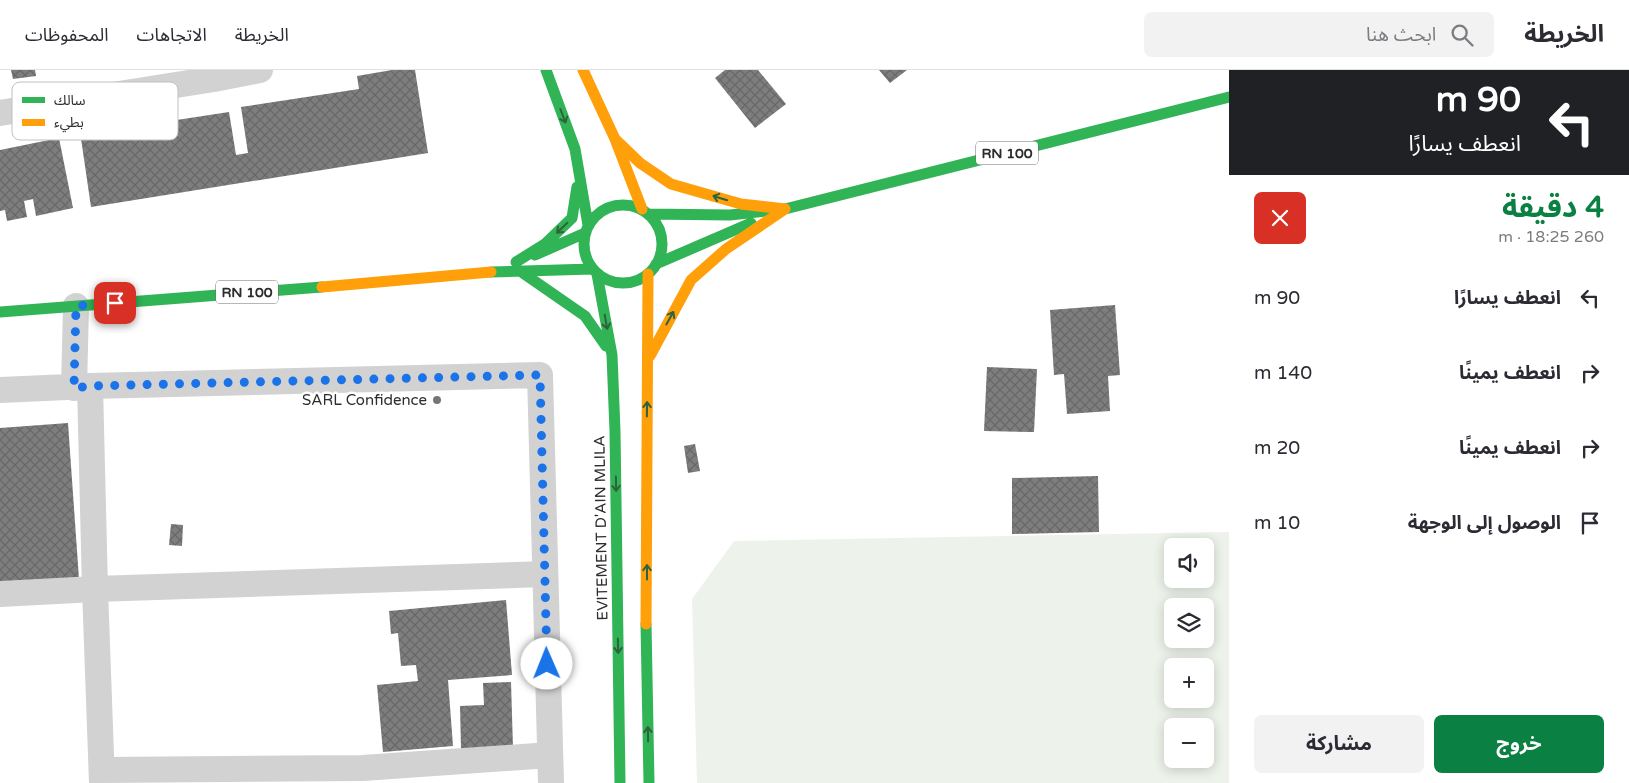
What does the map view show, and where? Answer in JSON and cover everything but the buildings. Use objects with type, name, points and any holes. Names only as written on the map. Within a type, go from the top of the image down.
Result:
[{"type":"main road","points":[[546,70],[575,148],[586,229]]},
{"type":"main road","points":[[583,70],[615,138],[645,212],[659,228],[662,240],[661,253],[656,264],[648,274],[637,280],[626,283],[613,282],[595,272],[585,256],[583,240],[586,229],[594,216],[612,206],[628,205],[645,212]]},
{"type":"main road","name":"RN 100","points":[[645,212],[730,215],[785,209],[1229,97]]},
{"type":"main road","points":[[615,138],[640,163],[671,184],[741,204],[785,209]]},
{"type":"main road","points":[[575,148],[578,183],[572,218],[518,267],[544,289],[585,316],[612,355]]},
{"type":"main road","points":[[648,362],[667,322],[691,280],[726,249],[785,209]]},
{"type":"main road","name":"RN 100","points":[[656,264],[785,209]]},
{"type":"main road","name":"RN 100","points":[[518,267],[586,229]]},
{"type":"main road","name":"RN 100","points":[[0,312],[494,272],[518,267],[595,272]]},
{"type":"main road","name":"EVITEMENT D'AIN MLILA","points":[[595,272],[612,355],[615,431],[620,783]]},
{"type":"main road","points":[[648,274],[646,628],[649,783]]},
{"type":"street","points":[[172,82],[211,75],[260,70]]},
{"type":"street","points":[[76,306],[95,589],[102,776],[363,775],[550,755]]},
{"type":"street","points":[[0,390],[540,375],[551,783]]},
{"type":"street","points":[[0,594],[95,589],[545,574]]},
{"type":"shaded area","points":[[1229,532],[1229,783],[697,783],[692,599],[734,541]]},
{"type":"traffic: fast","points":[[546,70],[575,149],[588,225]]},
{"type":"traffic: fast","points":[[648,214],[730,215],[785,209],[1229,97]]},
{"type":"traffic: fast","points":[[516,262],[545,244],[572,218],[577,187]]},
{"type":"traffic: fast","points":[[615,205],[631,205],[645,211],[656,222],[662,236],[662,244],[662,252],[656,266],[645,277],[631,283],[615,283],[601,277],[590,266],[584,252],[584,236],[590,222],[601,211],[615,205]]},
{"type":"traffic: fast","points":[[656,264],[751,223]]},
{"type":"traffic: fast","points":[[535,255],[585,233]]},
{"type":"traffic: fast","points":[[491,272],[592,269]]},
{"type":"traffic: fast","points":[[520,271],[585,316],[606,346]]},
{"type":"traffic: fast","points":[[597,274],[612,355],[615,431],[620,783]]},
{"type":"traffic: fast","points":[[0,312],[322,287]]},
{"type":"traffic: fast","points":[[646,624],[649,783]]},
{"type":"traffic: slow","points":[[583,70],[615,139],[642,209]]},
{"type":"traffic: slow","points":[[615,139],[640,163],[671,184],[741,204],[785,209]]},
{"type":"traffic: slow","points":[[650,356],[691,280],[726,249],[785,209]]},
{"type":"traffic: slow","points":[[322,287],[491,272]]},
{"type":"traffic: slow","points":[[646,624],[648,274]]},
{"type":"place","name":"SARL Confidence","points":[[437,400]]},
{"type":"route","points":[[115,303],[76,306],[74,388],[90,386],[540,375],[547,664]]}]
